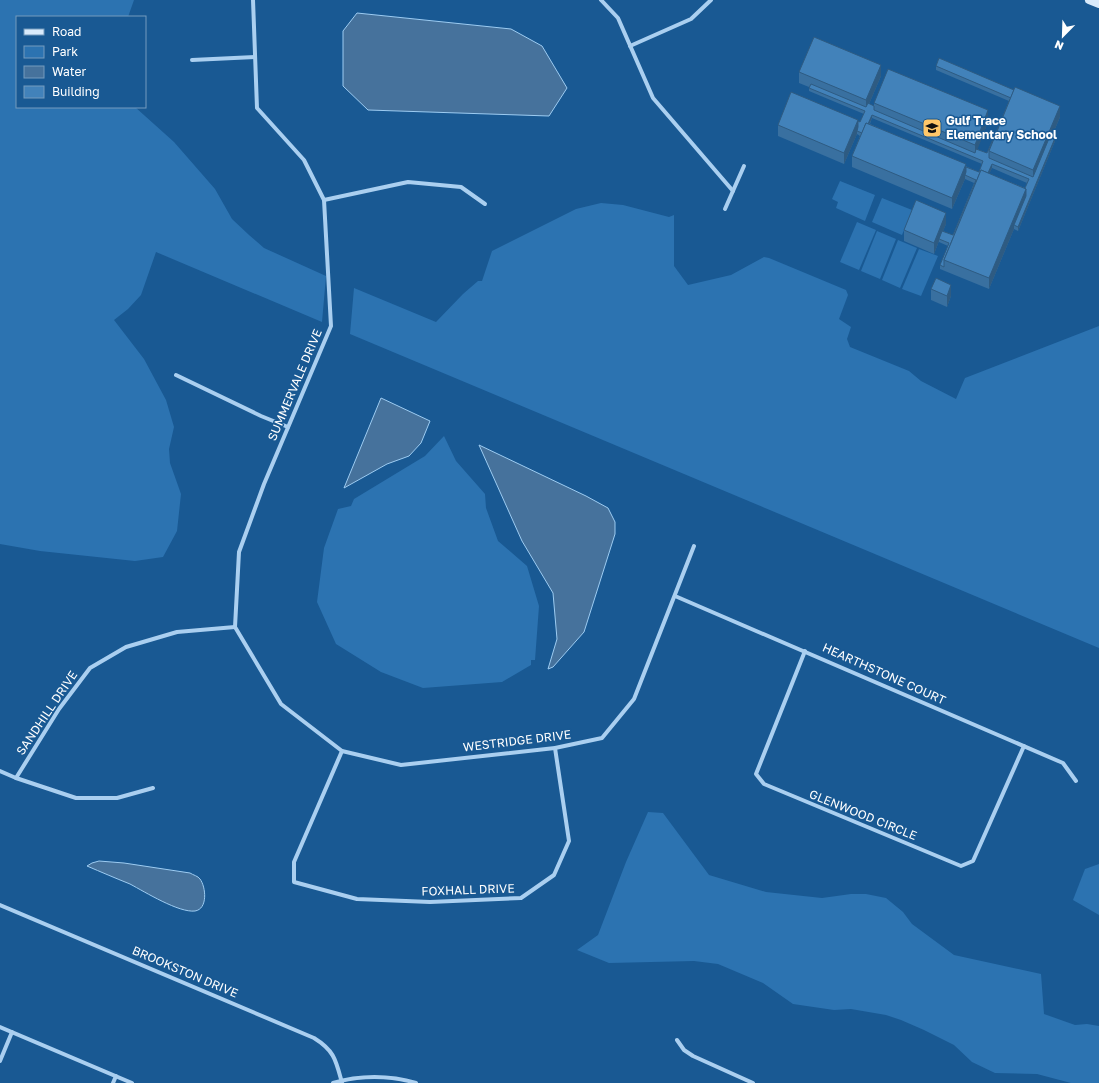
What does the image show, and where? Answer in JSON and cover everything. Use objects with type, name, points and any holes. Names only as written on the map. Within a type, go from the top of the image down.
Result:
[{"type":"street","name":"SUMMERVALE DRIVE","points":[[235,627],[239,552],[264,484],[331,326],[324,200],[304,160],[257,108],[253,0]]},
{"type":"street","points":[[601,0],[618,18],[653,98],[733,191]]},
{"type":"street","points":[[630,46],[691,18],[711,0]]},
{"type":"street","points":[[1089,0],[1099,4]]},
{"type":"street","points":[[192,60],[255,57]]},
{"type":"street","points":[[725,209],[744,166]]},
{"type":"street","points":[[324,200],[408,182],[461,188],[485,204]]},
{"type":"street","points":[[176,375],[260,416],[288,427]]},
{"type":"street","name":"WESTRIDGE DRIVE","points":[[342,751],[401,765],[555,748],[602,738],[634,699],[694,546]]},
{"type":"street","name":"HEARTHSTONE COURT","points":[[675,596],[1063,763],[1076,781]]},
{"type":"street","points":[[235,627],[280,704],[342,751]]},
{"type":"street","name":"SANDHILL DRIVE","points":[[16,778],[59,709],[90,668],[126,647],[177,632],[235,627]]},
{"type":"street","name":"GLENWOOD CIRCLE","points":[[805,651],[756,774],[764,784],[961,866],[973,861],[1024,746]]},
{"type":"street","name":"FOXHALL DRIVE","points":[[342,751],[294,862],[294,882],[357,899],[430,902],[521,898],[554,875],[569,841],[555,748]]},
{"type":"street","points":[[0,771],[16,778],[76,798],[117,798],[153,788]]},
{"type":"street","name":"BROOKSTON DRIVE","points":[[0,905],[314,1038],[324,1044],[332,1052],[341,1082]]},
{"type":"street","points":[[0,1027],[132,1083]]},
{"type":"street","points":[[0,1061],[12,1032]]},
{"type":"street","points":[[677,1040],[684,1050],[694,1056],[753,1083]]},
{"type":"street","points":[[113,1083],[116,1076]]},
{"type":"street","points":[[333,1083],[354,1078],[384,1077],[416,1083]]},
{"type":"green space","points":[[0,0],[134,0],[128,16],[16,16],[16,108],[136,108],[174,142],[215,189],[232,219],[249,235],[264,248],[326,276],[322,322],[156,252],[141,295],[128,309],[114,320],[144,359],[166,400],[174,427],[169,449],[170,463],[181,494],[177,531],[163,557],[135,561],[40,551],[0,544]]},
{"type":"green space","points":[[840,181],[875,195],[865,221],[836,208],[838,202],[832,199]]},
{"type":"green space","points":[[882,198],[912,210],[902,235],[872,222]]},
{"type":"green space","points":[[601,203],[623,205],[669,217],[674,215],[674,266],[688,285],[731,275],[764,257],[846,290],[848,295],[839,319],[851,327],[847,339],[850,347],[909,371],[921,381],[956,399],[965,378],[1099,326],[1099,648],[350,334],[354,288],[436,322],[463,294],[478,281],[482,281],[492,251],[576,209]]},
{"type":"green space","points":[[857,222],[876,230],[859,270],[840,262]]},
{"type":"green space","points":[[877,231],[896,239],[880,279],[861,271]]},
{"type":"green space","points":[[898,240],[917,248],[900,288],[882,280]]},
{"type":"green space","points":[[919,249],[938,256],[921,296],[902,289]]},
{"type":"green space","points":[[444,436],[456,461],[485,494],[486,508],[498,541],[527,566],[539,606],[535,660],[531,660],[531,665],[502,682],[423,688],[381,672],[336,644],[317,602],[324,548],[338,509],[351,506],[354,499],[425,456]]},
{"type":"green space","points":[[648,812],[663,813],[709,875],[766,892],[822,898],[851,894],[866,894],[886,898],[903,912],[912,924],[954,955],[1041,974],[1044,1014],[1075,1025],[1087,1024],[1099,1026],[1099,1083],[1071,1083],[1037,1074],[995,1073],[972,1062],[954,1045],[901,1020],[886,1015],[851,1009],[834,1010],[793,1004],[763,983],[718,964],[694,961],[609,963],[577,950],[598,935],[626,862]]},
{"type":"green space","points":[[1099,864],[1099,915],[1073,900],[1085,869]]},
{"type":"water","points":[[357,13],[511,29],[542,46],[567,88],[549,116],[368,110],[343,86],[343,31]]},
{"type":"water","points":[[381,398],[430,421],[421,443],[409,456],[387,464],[344,488]]},
{"type":"water","points":[[479,445],[608,508],[615,522],[615,534],[584,632],[553,667],[548,669],[557,639],[553,593],[522,541]]},
{"type":"water","points":[[99,861],[124,863],[190,873],[200,879],[204,887],[204,902],[199,909],[195,911],[180,909],[153,897],[130,884],[87,866]]},
{"type":"building","points":[[814,37],[881,65],[866,100],[799,72]]},
{"type":"building","points":[[939,58],[1014,90],[1011,98],[936,66]]},
{"type":"building","points":[[888,69],[988,110],[975,145],[874,103]]},
{"type":"building","points":[[811,84],[866,107],[868,103],[874,106],[874,110],[975,153],[976,149],[987,153],[1006,109],[989,151],[989,158],[1033,177],[1050,136],[1055,138],[1018,227],[1014,225],[1026,196],[1025,188],[1029,179],[992,164],[988,173],[981,170],[944,260],[944,267],[940,265],[949,243],[939,239],[942,231],[953,235],[976,180],[965,175],[966,167],[979,172],[983,161],[872,115],[868,124],[866,123],[862,133],[857,131],[858,121],[860,122],[865,111],[809,88]]},
{"type":"building","points":[[1015,87],[1060,106],[1033,170],[989,151]]},
{"type":"building","points":[[791,92],[858,120],[844,153],[778,125]]},
{"type":"building","points":[[866,123],[966,164],[952,198],[852,156]]},
{"type":"building","points":[[981,170],[1026,189],[989,278],[944,260]]},
{"type":"building","points":[[916,200],[946,213],[934,243],[904,230]]},
{"type":"building","points":[[936,278],[951,285],[947,296],[931,289]]},
{"type":"place","name":"Gulf Trace Elementary School","points":[[932,128]]}]
